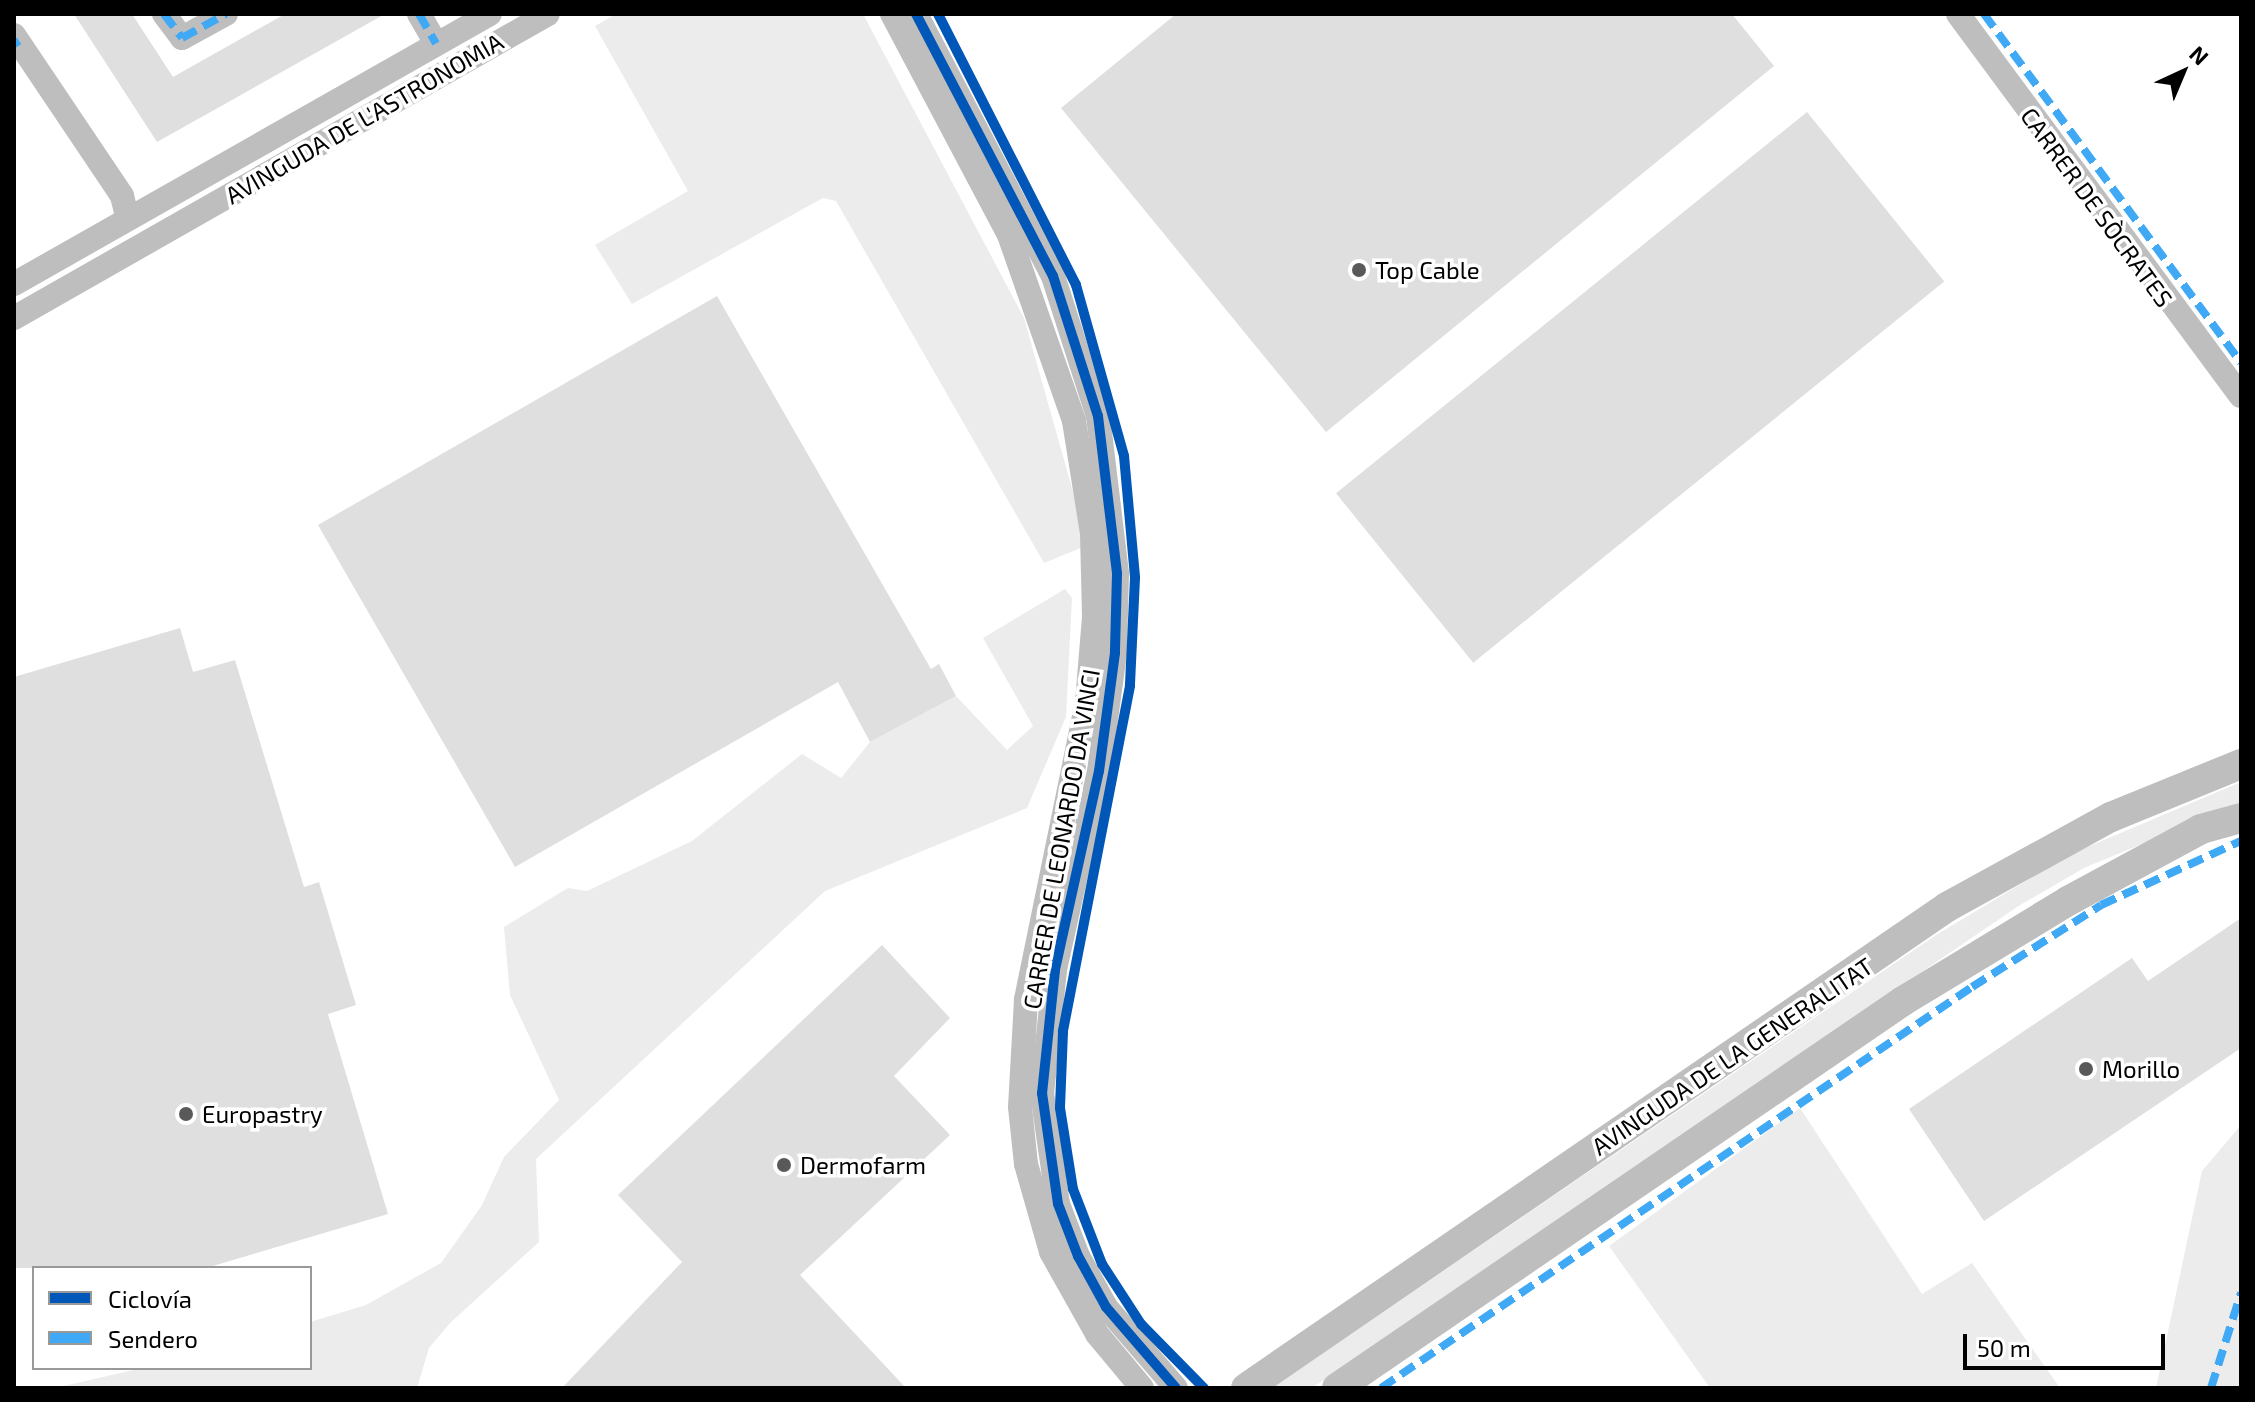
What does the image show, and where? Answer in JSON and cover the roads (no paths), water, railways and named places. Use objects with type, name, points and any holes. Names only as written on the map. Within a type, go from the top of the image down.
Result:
[{"type":"street","points":[[164,14],[182,38],[226,14]]},
{"type":"street","points":[[419,14],[436,44]]},
{"type":"street","name":"AVINGUDA DE L'ASTRONOMIA","points":[[14,284],[127,216],[490,14]]},
{"type":"street","name":"AVINGUDA DE L'ASTRONOMIA","points":[[14,318],[548,14]]},
{"type":"street","name":"CARRER DE LEONARDO DA VINCI","points":[[892,14],[1009,235],[1074,421],[1092,534],[1093,631],[1087,702],[1026,1000],[1020,1107],[1026,1164],[1051,1252],[1097,1334],[1142,1388]]},
{"type":"street","name":"CARRER DE LEONARDO DA VINCI","points":[[916,14],[1053,276],[1098,416],[1117,574],[1115,653],[1099,771],[1055,970],[1042,1093],[1058,1204],[1078,1256],[1106,1307],[1176,1388]]},
{"type":"street","name":"CARRER DE SÒCRATES","points":[[1958,14],[2241,396]]},
{"type":"street","points":[[16,40],[122,196],[127,216]]},
{"type":"street","name":"AVINGUDA DE LA GENERALITAT","points":[[1248,1387],[1947,907],[2111,817],[2241,764]]},
{"type":"street","name":"AVINGUDA DE LA GENERALITAT","points":[[1337,1388],[1903,1001],[2081,893],[2201,829],[2241,818]]},
{"type":"place","name":"Top Cable","points":[[1359,270]]},
{"type":"place","name":"Morillo","points":[[2086,1069]]},
{"type":"place","name":"Europastry","points":[[186,1114]]},
{"type":"place","name":"Dermofarm","points":[[784,1165]]}]
